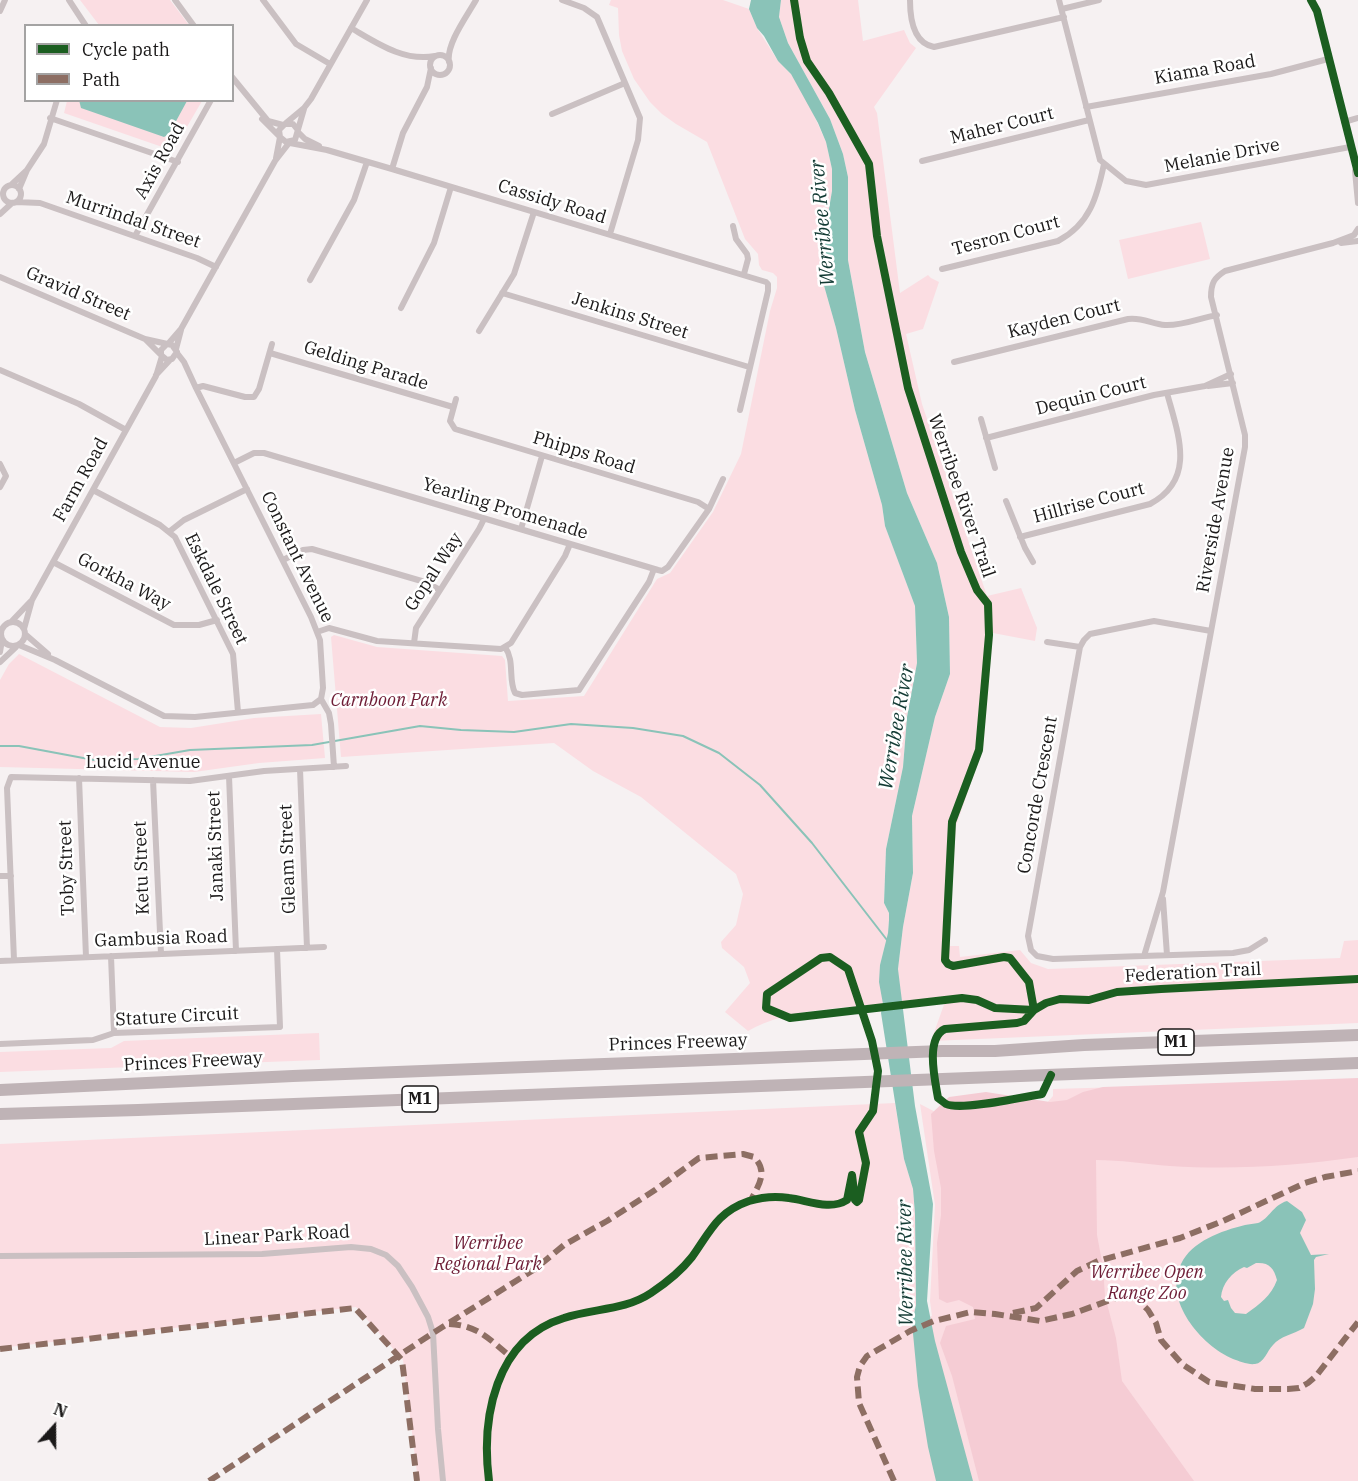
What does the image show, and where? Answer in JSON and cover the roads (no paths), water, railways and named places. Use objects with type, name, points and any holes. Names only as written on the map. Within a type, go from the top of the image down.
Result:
[{"type":"highway","name":"Princes Freeway","points":[[0,1090],[282,1076],[851,1054],[995,1051],[1358,1035]]},
{"type":"highway","name":"M1","points":[[0,1113],[138,1110],[1358,1062]]},
{"type":"street","points":[[0,12],[5,0]]},
{"type":"street","points":[[69,0],[85,24]]},
{"type":"street","points":[[175,0],[193,24]]},
{"type":"street","points":[[263,0],[296,44],[330,64]]},
{"type":"street","points":[[189,372],[162,356],[161,350],[181,329],[275,161],[297,138],[304,108],[366,0]]},
{"type":"street","points":[[427,87],[449,69],[448,54],[452,42],[476,0]]},
{"type":"street","points":[[562,0],[584,8],[597,17],[640,118],[640,128],[610,234]]},
{"type":"street","points":[[910,0],[912,24],[917,36],[923,43],[934,47],[1064,17]]},
{"type":"street","points":[[1059,0],[1089,120],[1100,160],[1104,164]]},
{"type":"street","points":[[1062,9],[1099,0]]},
{"type":"street","points":[[1311,0],[1317,12],[1358,173]]},
{"type":"street","points":[[1317,0],[1317,12]]},
{"type":"street","points":[[351,28],[389,49],[413,57],[435,73],[442,74]]},
{"type":"street","points":[[392,169],[402,133],[427,87],[431,60],[452,42]]},
{"type":"street","points":[[413,57],[444,56],[449,62]]},
{"type":"street","name":"Kiama Road","points":[[1086,107],[1271,74],[1329,59]]},
{"type":"street","points":[[234,80],[268,121],[293,124],[298,130]]},
{"type":"street","points":[[552,114],[625,83]]},
{"type":"street","points":[[0,214],[20,197],[27,170],[44,144],[56,102]]},
{"type":"street","name":"Axis Road","points":[[135,236],[210,102]]},
{"type":"street","points":[[275,161],[280,137],[279,130],[304,108]]},
{"type":"street","points":[[260,113],[263,121],[284,141],[290,143]]},
{"type":"street","points":[[50,118],[178,162]]},
{"type":"street","points":[[1344,122],[1358,118]]},
{"type":"street","name":"Maher Court","points":[[922,161],[1089,120]]},
{"type":"street","name":"Cassidy Road","points":[[298,130],[304,138],[327,150]]},
{"type":"street","name":"Cassidy Road","points":[[290,143],[327,150],[763,280],[768,284],[768,291],[749,367]]},
{"type":"street","name":"Melanie Drive","points":[[1104,164],[1126,181],[1146,185],[1350,147]]},
{"type":"street","points":[[310,280],[354,200],[367,162]]},
{"type":"street","points":[[1354,163],[1358,203]]},
{"type":"street","name":"Tesron Court","points":[[942,269],[1058,240],[1072,233],[1085,218],[1095,200],[1104,164]]},
{"type":"street","points":[[0,207],[4,189],[27,170]]},
{"type":"street","points":[[0,187],[10,185],[20,190]]},
{"type":"street","points":[[400,308],[438,232],[451,187]]},
{"type":"street","name":"Murrindal Street","points":[[20,190],[40,203],[205,261],[216,267]]},
{"type":"street","points":[[2,196],[6,201],[14,203]]},
{"type":"street","name":"Murrindal Street","points":[[14,203],[40,203]]},
{"type":"street","points":[[479,331],[514,274],[534,212]]},
{"type":"street","points":[[733,226],[736,239],[747,254],[744,274]]},
{"type":"street","name":"Riverside Avenue","points":[[1144,956],[1163,892],[1245,441],[1211,297],[1211,288],[1215,278],[1225,271],[1333,243],[1354,235],[1358,229]]},
{"type":"street","name":"Riverside Avenue","points":[[1333,243],[1358,241]]},
{"type":"street","name":"Gravid Street","points":[[0,277],[145,339],[167,345]]},
{"type":"street","name":"Jenkins Street","points":[[502,293],[749,367]]},
{"type":"street","name":"Kayden Court","points":[[954,362],[1128,319],[1141,318],[1170,325],[1217,315]]},
{"type":"street","points":[[170,360],[176,351],[181,329]]},
{"type":"street","name":"Gravid Street","points":[[145,339],[162,356]]},
{"type":"street","points":[[196,388],[202,386],[245,398],[254,397],[259,389],[272,344]]},
{"type":"street","points":[[167,345],[172,345],[176,351]]},
{"type":"street","name":"Constant Avenue","points":[[176,351],[184,362],[317,632],[320,640],[323,688],[321,699]]},
{"type":"street","name":"Gelding Parade","points":[[270,353],[453,407]]},
{"type":"street","name":"Farm Road","points":[[156,376],[162,356]]},
{"type":"street","name":"Farm Road","points":[[10,623],[32,600],[156,376],[170,360]]},
{"type":"street","points":[[740,410],[749,367]]},
{"type":"street","points":[[0,370],[79,404],[126,430]]},
{"type":"street","name":"Dequin Court","points":[[1204,386],[1231,374]]},
{"type":"street","name":"Dequin Court","points":[[986,438],[1167,393],[1233,383]]},
{"type":"street","name":"Hillrise Court","points":[[1020,537],[1150,504],[1168,491],[1177,478],[1181,458],[1167,393]]},
{"type":"street","points":[[453,407],[456,399]]},
{"type":"street","name":"Phipps Road","points":[[453,407],[451,426],[460,430],[698,502],[709,509]]},
{"type":"street","points":[[981,419],[995,468]]},
{"type":"street","name":"Yearling Promenade","points":[[234,463],[254,453],[264,453],[654,569]]},
{"type":"street","points":[[521,530],[542,456]]},
{"type":"street","points":[[0,464],[6,476],[0,487]]},
{"type":"street","points":[[505,647],[511,658],[515,693],[522,695],[579,690],[649,582],[654,569],[662,571],[668,567],[709,509],[723,479]]},
{"type":"street","points":[[170,531],[184,520],[247,489]]},
{"type":"street","name":"Eskdale Street","points":[[93,490],[170,531],[175,537],[233,654],[238,712]]},
{"type":"street","name":"Hillrise Court","points":[[1006,501],[1033,562]]},
{"type":"street","name":"Gopal Way","points":[[414,644],[416,628],[484,519]]},
{"type":"street","points":[[317,632],[335,628],[377,640],[495,649],[505,647],[511,643],[565,556],[570,544]]},
{"type":"street","points":[[283,560],[303,550],[312,549],[425,582],[440,590]]},
{"type":"street","name":"Gorkha Way","points":[[53,562],[174,625],[199,625],[217,620]]},
{"type":"street","name":"Farm Road","points":[[25,632],[32,600]]},
{"type":"street","points":[[0,620],[19,624],[55,660]]},
{"type":"street","points":[[1047,642],[1080,647],[1090,634],[1146,621],[1160,621],[1211,630]]},
{"type":"street","points":[[0,652],[3,627],[10,623]]},
{"type":"street","points":[[0,662],[24,640],[25,632]]},
{"type":"street","points":[[1,637],[8,646],[18,646],[55,660],[164,716],[195,717],[313,705],[321,699],[329,713],[334,767]]},
{"type":"street","name":"Concorde Crescent","points":[[1080,647],[1028,943],[1037,956],[1045,958],[1233,953],[1249,950],[1265,940]]},
{"type":"street","name":"Lucid Avenue","points":[[11,876],[7,788],[11,777],[190,781],[346,766]]},
{"type":"street","name":"Gleam Street","points":[[300,769],[307,948]]},
{"type":"street","name":"Janaki Street","points":[[229,776],[236,951]]},
{"type":"street","name":"Toby Street","points":[[79,778],[86,957]]},
{"type":"street","name":"Ketu Street","points":[[153,780],[161,954]]},
{"type":"street","points":[[0,876],[11,876],[14,960]]},
{"type":"street","name":"Riverside Avenue","points":[[1163,892],[1167,955]]},
{"type":"street","name":"Gambusia Road","points":[[0,961],[324,947]]},
{"type":"street","name":"Stature Circuit","points":[[0,1044],[93,1040],[114,1033],[280,1027],[277,949]]},
{"type":"street","points":[[111,956],[114,1033]]},
{"type":"street","name":"Linear Park Road","points":[[0,1256],[262,1254],[351,1247],[371,1249],[386,1255],[398,1266],[412,1287],[428,1317],[433,1333],[437,1420],[443,1481]]},
{"type":"waterway","points":[[0,746],[19,746],[94,760],[138,759],[190,750],[312,745],[420,726],[514,732],[571,724],[633,728],[683,736],[719,753],[760,785],[812,843],[887,940]]},
{"type":"water label","name":"Werribee River","points":[[823,223]]},
{"type":"water label","name":"Werribee River","points":[[897,727]]},
{"type":"water label","name":"Werribee River","points":[[906,1263]]},
{"type":"park label","name":"Carnboon Park","points":[[389,701]]},
{"type":"park label","name":"Werribee Regional Park","points":[[488,1254]]},
{"type":"park label","name":"Werribee Open Range Zoo","points":[[1147,1283]]}]
